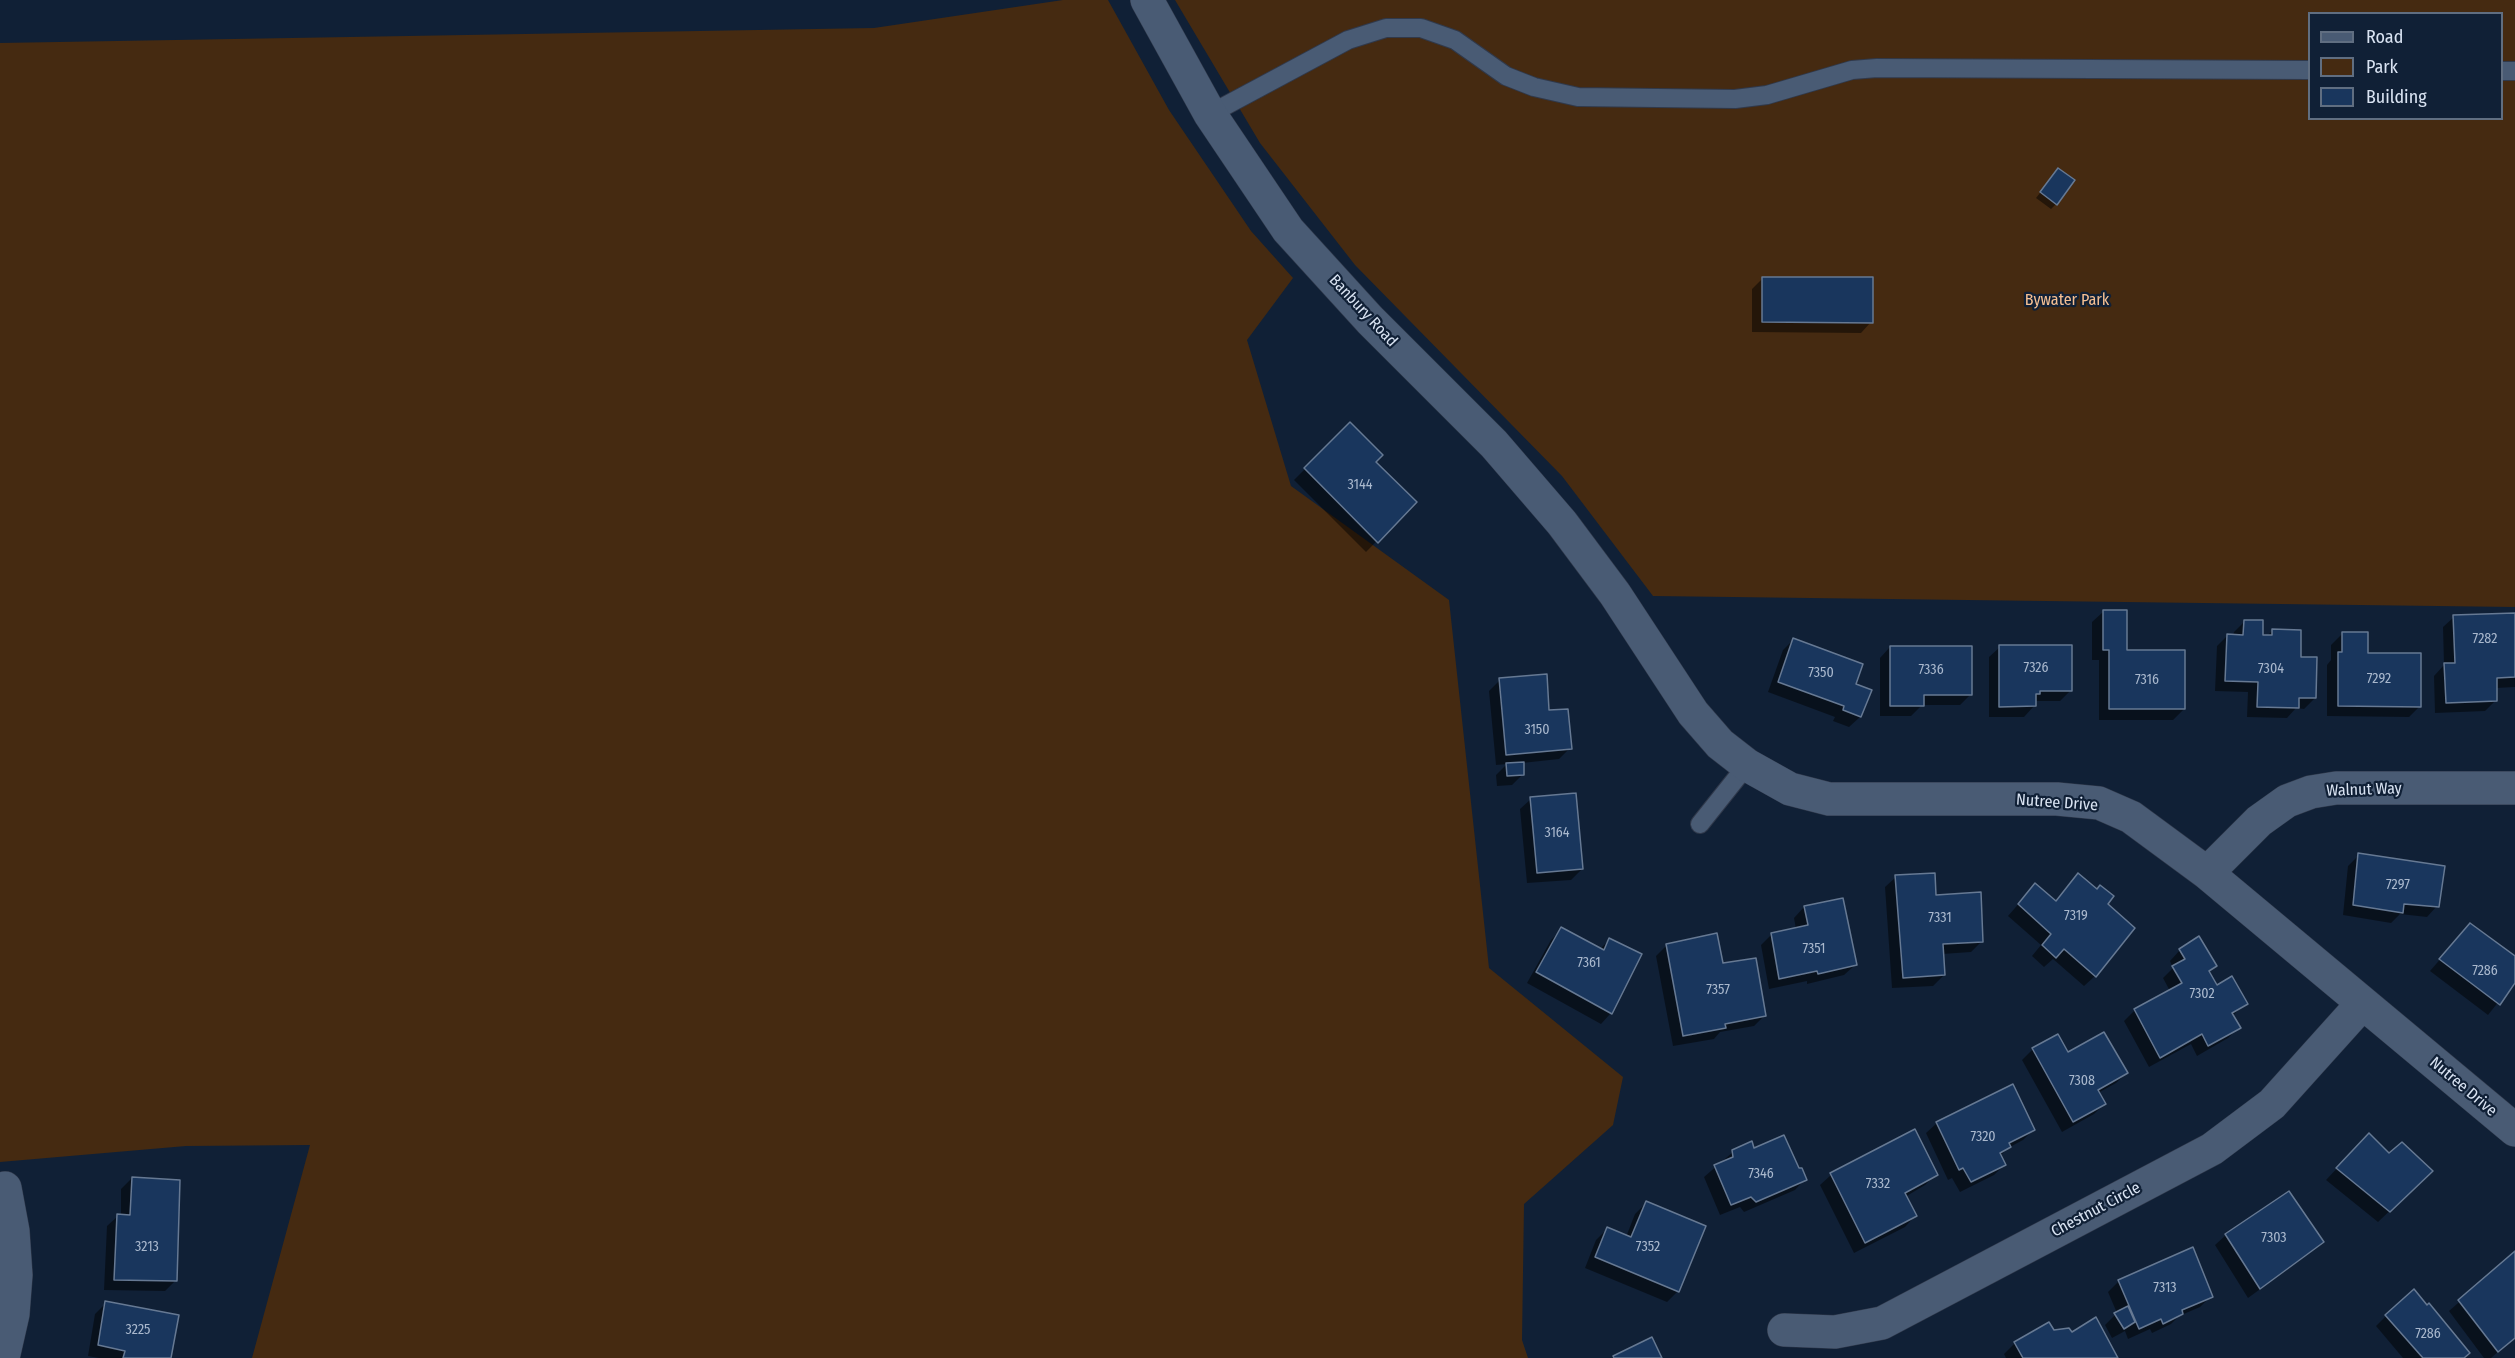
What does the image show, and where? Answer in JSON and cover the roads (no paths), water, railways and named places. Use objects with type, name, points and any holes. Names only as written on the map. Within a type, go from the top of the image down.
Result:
[{"type":"street","name":"Banbury Road","points":[[1147,0],[1210,114],[1288,230],[1370,320],[1494,444],[1562,523],[1615,594]]},
{"type":"street","name":"Nutree Drive","points":[[1615,594],[1693,713],[1720,744],[1747,765],[1790,789],[1829,798],[2057,799],[2099,803],[2131,817],[2207,873],[2515,1130]]},
{"type":"street","name":"Walnut Way","points":[[2207,873],[2259,821],[2287,801],[2311,792],[2336,788],[2515,788]]},
{"type":"street","name":"Chestnut Circle","points":[[1784,1330],[1835,1332],[1882,1323],[2212,1149],[2272,1104],[2362,1004]]},
{"type":"street","points":[[3,1358],[13,1314],[16,1275],[13,1231],[5,1188]]},
{"type":"lane","points":[[1210,114],[1348,40],[1386,28],[1421,28],[1455,40],[1506,76],[1534,87],[1578,97],[1735,99],[1767,95],[1852,70],[1877,68],[2308,70]]},
{"type":"lane","points":[[1700,824],[1747,765]]},
{"type":"park label","name":"Bywater Park","points":[[2067,301]]}]
